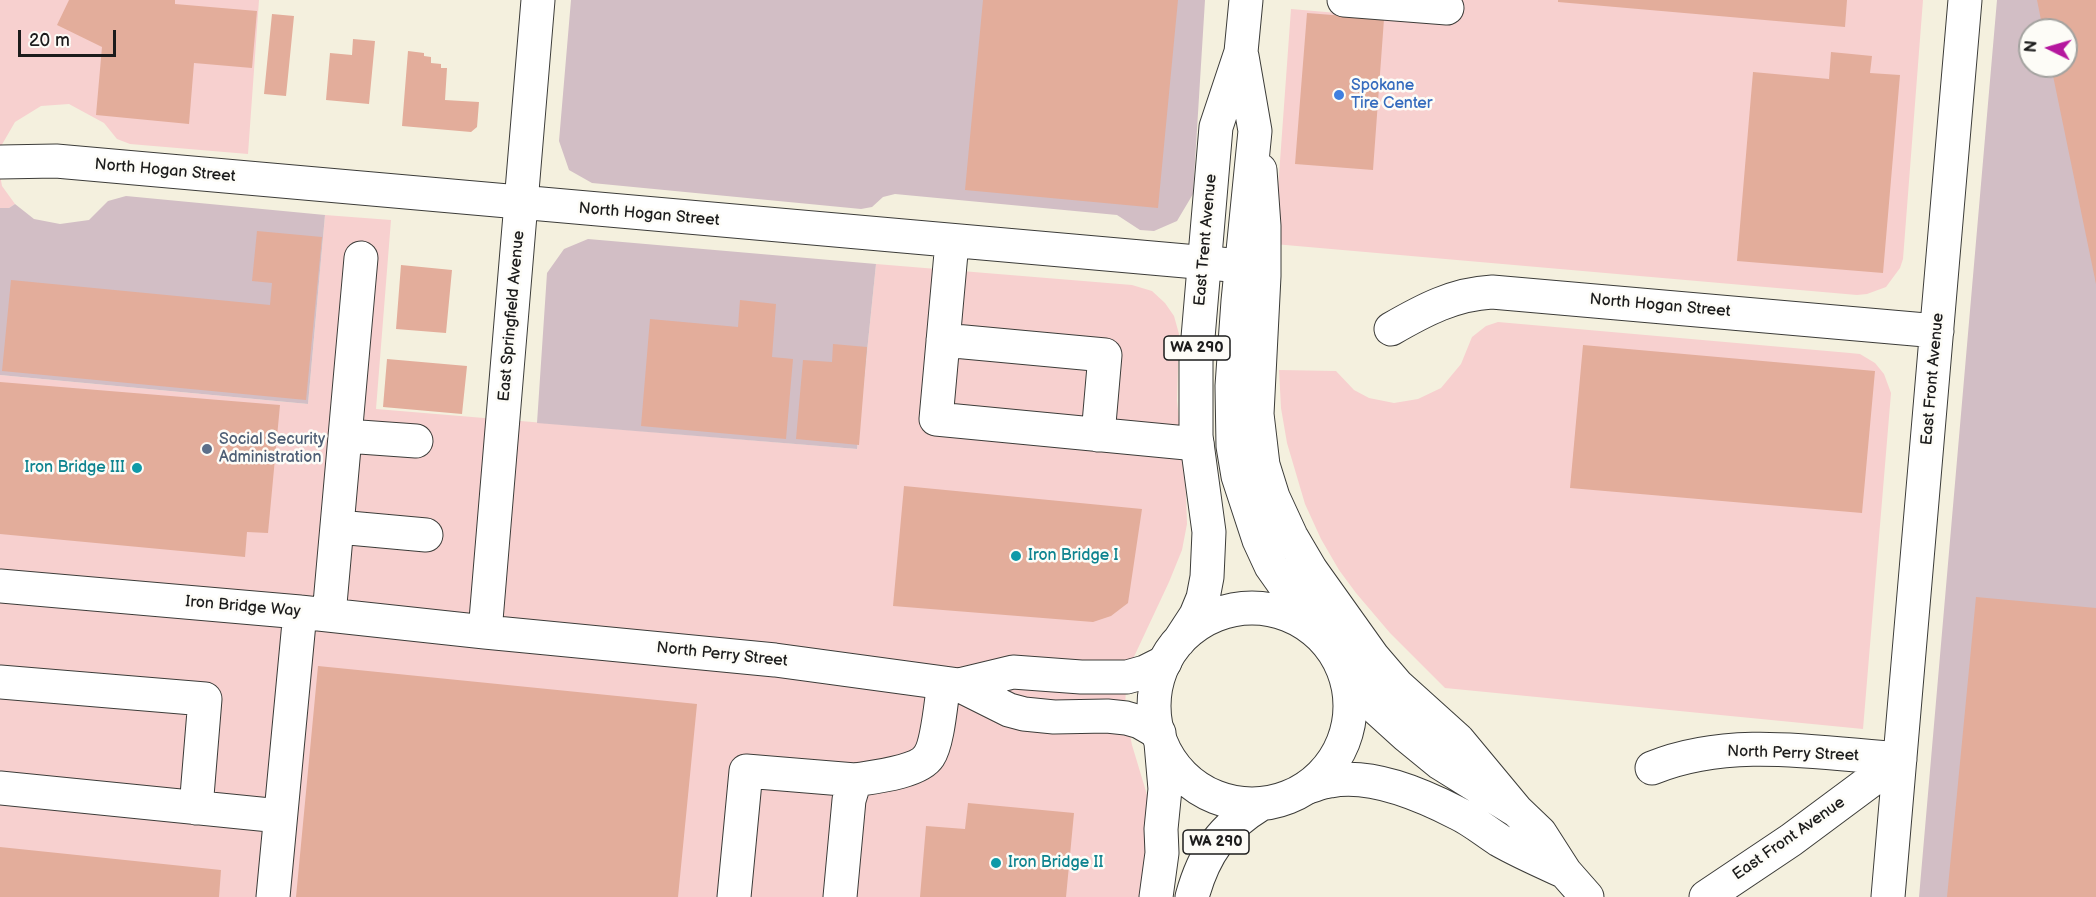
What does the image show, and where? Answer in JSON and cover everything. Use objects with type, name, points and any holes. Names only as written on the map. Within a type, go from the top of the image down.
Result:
[{"type":"street","name":"East Springfield Avenue","points":[[485,632],[538,0]]},
{"type":"street","name":"East Trent Avenue","points":[[1172,652],[1196,615],[1203,598],[1207,577],[1209,531],[1197,444],[1195,390],[1203,263],[1216,127],[1241,52],[1246,0]]},
{"type":"street","points":[[1344,0],[1447,8]]},
{"type":"street","name":"East Front Avenue","points":[[1888,897],[1965,0]]},
{"type":"street","name":"East Trent Avenue","points":[[1241,52],[1255,131],[1242,266],[1232,413],[1233,446],[1238,476],[1249,513],[1271,566],[1316,631]]},
{"type":"street","points":[[1255,131],[1264,226],[1263,302],[1257,414],[1263,465],[1273,497],[1291,536],[1306,561],[1373,657],[1411,698],[1458,740],[1517,811],[1540,833],[1565,872],[1587,897]]},
{"type":"street","name":"North Hogan Street","points":[[0,162],[56,161],[521,204],[1242,266]]},
{"type":"street","points":[[952,242],[936,419],[1197,444]]},
{"type":"street","points":[[273,897],[280,816],[315,614],[338,527],[361,258]]},
{"type":"street","name":"North Hogan Street","points":[[1391,329],[1434,305],[1450,299],[1467,294],[1492,292],[1937,331]]},
{"type":"street","points":[[943,340],[1105,355],[1098,435]]},
{"type":"street","points":[[346,436],[416,441]]},
{"type":"street","points":[[338,527],[426,535]]},
{"type":"street","name":"Iron Bridge Way","points":[[0,586],[315,614],[485,632]]},
{"type":"street","points":[[1172,652],[1193,628],[1209,618],[1227,611],[1246,608],[1283,613],[1300,620],[1316,631]]},
{"type":"street","name":"WA 290","points":[[1192,897],[1205,859],[1216,842],[1241,817],[1261,804],[1285,799],[1308,787],[1324,773],[1337,755],[1346,735],[1350,714],[1349,691],[1344,670],[1316,631]]},
{"type":"street","name":"North Perry Street","points":[[485,632],[752,657],[952,684],[1009,710],[1024,714],[1054,717],[1126,718],[1140,722],[1160,736]]},
{"type":"street","name":"North Perry Street","points":[[952,684],[1013,672],[1081,677],[1127,677],[1145,672],[1172,652]]},
{"type":"street","name":"WA 290","points":[[1156,897],[1162,853],[1161,829],[1165,789],[1160,736],[1155,713],[1156,687],[1172,652]]},
{"type":"street","points":[[1344,670],[1364,697],[1440,763],[1517,811]]},
{"type":"street","points":[[0,682],[205,699],[196,808]]},
{"type":"street","points":[[734,897],[746,771],[855,780],[885,775],[920,765],[930,756],[952,684]]},
{"type":"street","points":[[1160,736],[1172,762],[1189,781],[1210,795],[1235,803],[1261,804]]},
{"type":"street","name":"North Perry Street","points":[[1652,768],[1689,755],[1718,751],[1786,751],[1900,759]]},
{"type":"street","name":"East Front Avenue","points":[[1706,897],[1791,840],[1900,759]]},
{"type":"street","points":[[1308,787],[1347,779],[1366,780],[1407,792],[1458,813],[1501,841],[1565,872]]},
{"type":"street","points":[[840,897],[849,800],[855,780]]},
{"type":"street","points":[[0,788],[280,816]]},
{"type":"shaded area","points":[[0,0],[259,0],[248,154],[130,144],[117,139],[104,123],[69,104],[41,106],[15,122],[0,148]]},
{"type":"shaded area","points":[[571,0],[1205,0],[1193,194],[1177,221],[1154,231],[1140,230],[1117,215],[895,194],[883,197],[872,207],[861,209],[592,183],[569,170],[559,141]]},
{"type":"shaded area","points":[[1456,0],[1923,0],[1903,259],[1900,268],[1886,287],[1857,295],[1274,244],[1291,9],[1454,23]]},
{"type":"shaded area","points":[[1997,0],[2096,0],[2096,897],[1919,897]]},
{"type":"shaded area","points":[[0,175],[2,186],[15,204],[9,208],[0,208]]},
{"type":"shaded area","points":[[126,196],[325,215],[308,404],[0,375],[0,208],[9,208],[15,204],[34,219],[60,224],[89,220],[108,201]]},
{"type":"shaded area","points":[[325,215],[391,220],[376,409],[857,449],[876,264],[1132,285],[1152,291],[1165,303],[1174,316],[1179,334],[1177,400],[1187,524],[1182,550],[1132,661],[1126,686],[1125,711],[1132,745],[1151,808],[1141,897],[0,897],[0,375],[308,404]]},
{"type":"shaded area","points":[[588,239],[876,264],[857,449],[537,423],[547,273],[564,249]]},
{"type":"shaded area","points":[[1498,322],[1860,354],[1875,363],[1884,374],[1891,393],[1863,729],[1445,688],[1390,633],[1339,570],[1321,539],[1305,504],[1287,443],[1281,408],[1279,370],[1336,371],[1354,390],[1369,398],[1394,403],[1418,399],[1441,388],[1461,364],[1472,337],[1486,326]]},
{"type":"building","points":[[69,0],[175,0],[175,4],[257,11],[252,68],[194,63],[189,124],[96,115],[102,47],[57,25]]},
{"type":"building","points":[[983,0],[1178,0],[1158,208],[965,190]]},
{"type":"building","points":[[1558,0],[1847,0],[1845,27],[1558,2]]},
{"type":"building","points":[[2037,0],[2096,0],[2096,284],[2053,78],[2078,78],[2078,18],[2041,18]]},
{"type":"building","points":[[1307,13],[1384,19],[1373,170],[1295,164]]},
{"type":"building","points":[[272,14],[294,16],[286,96],[264,94]]},
{"type":"building","points":[[353,39],[375,41],[369,104],[326,100],[330,53],[352,55]]},
{"type":"building","points":[[408,51],[424,53],[424,56],[431,57],[431,63],[441,64],[441,68],[447,68],[445,100],[479,102],[477,127],[471,132],[402,126]]},
{"type":"building","points":[[1831,52],[1872,56],[1870,73],[1900,75],[1883,273],[1737,261],[1753,72],[1829,79]]},
{"type":"building","points":[[257,231],[322,237],[306,400],[2,371],[11,280],[270,305],[272,283],[252,281]]},
{"type":"building","points":[[401,265],[452,270],[446,333],[396,329]]},
{"type":"building","points":[[740,300],[776,304],[772,357],[793,359],[786,439],[641,426],[650,319],[738,327]]},
{"type":"building","points":[[833,344],[867,347],[859,445],[796,439],[803,360],[832,362]]},
{"type":"building","points":[[1583,345],[1875,371],[1862,513],[1570,488]]},
{"type":"building","points":[[387,359],[467,366],[462,414],[383,407]]},
{"type":"building","name":"Iron Bridge III","points":[[0,382],[280,405],[268,533],[247,532],[245,557],[0,534]]},
{"type":"building","name":"Iron Bridge I","points":[[904,486],[1142,509],[1128,603],[1111,616],[1093,622],[893,606]]},
{"type":"building","points":[[1976,597],[2096,608],[2096,897],[1947,897]]},
{"type":"building","points":[[318,666],[697,704],[678,897],[296,897]]},
{"type":"building","name":"Iron Bridge II","points":[[968,803],[1074,813],[1066,897],[920,897],[926,826],[965,829]]},
{"type":"building","points":[[0,847],[221,870],[219,897],[0,897]]},
{"type":"place","name":"Spokane Tire Center","points":[[1339,95]]},
{"type":"place","name":"Social Security Administration","points":[[207,449]]},
{"type":"place","name":"Iron Bridge III","points":[[137,468]]},
{"type":"place","name":"Iron Bridge I","points":[[1016,556]]},
{"type":"place","name":"Iron Bridge II","points":[[996,863]]}]
